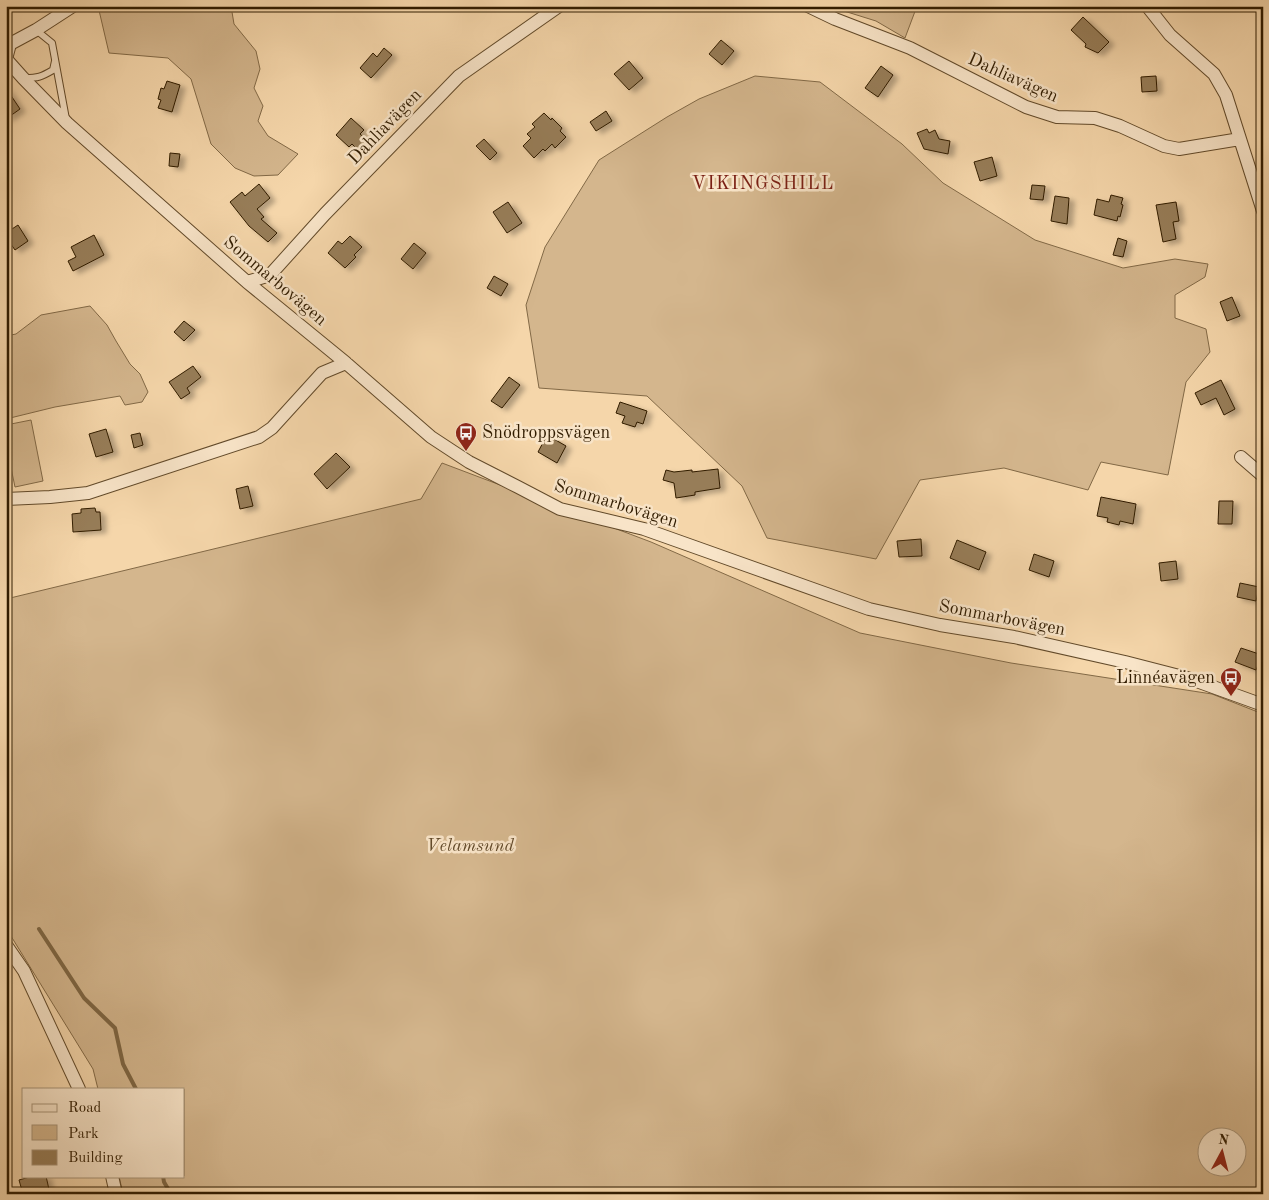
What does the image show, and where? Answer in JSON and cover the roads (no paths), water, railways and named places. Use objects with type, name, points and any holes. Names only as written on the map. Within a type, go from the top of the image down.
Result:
[{"type":"street","points":[[6,59],[10,44],[73,6]]},
{"type":"street","name":"Dahliavägen","points":[[247,282],[270,275],[325,214],[459,76],[559,6]]},
{"type":"street","name":"Dahliavägen","points":[[808,6],[835,19],[910,48],[1026,107],[1057,117],[1095,118],[1120,126],[1164,146],[1178,149],[1240,139]]},
{"type":"street","points":[[1147,6],[1170,35],[1214,74],[1226,96],[1263,211]]},
{"type":"street","name":"Sommarbovägen","points":[[6,59],[67,123],[247,282],[346,362],[431,437],[470,462],[560,509],[644,529],[869,609],[940,625],[1014,637],[1125,662],[1191,679],[1263,705]]},
{"type":"street","points":[[6,499],[88,493],[259,437],[272,428],[322,373],[346,362]]},
{"type":"street","points":[[1241,456],[1263,476]]},
{"type":"street","points":[[6,945],[24,971],[79,1088]]},
{"type":"street","points":[[112,1178],[116,1194]]},
{"type":"lane","points":[[36,30],[52,43],[67,123]]},
{"type":"lane","points":[[23,78],[38,78],[46,74],[53,70],[56,60]]},
{"type":"waterway","points":[[39,929],[84,998],[115,1028],[123,1064],[135,1088]]},
{"type":"waterway","points":[[163,1178],[171,1194]]},
{"type":"place","name":"Snödroppsvägen","points":[[466,452]]},
{"type":"place","name":"Linnéavägen","points":[[1231,697]]},
{"type":"district","name":"VIKINGSHILL","points":[[763,184]]},
{"type":"park label","name":"Velamsund","points":[[470,846]]}]
